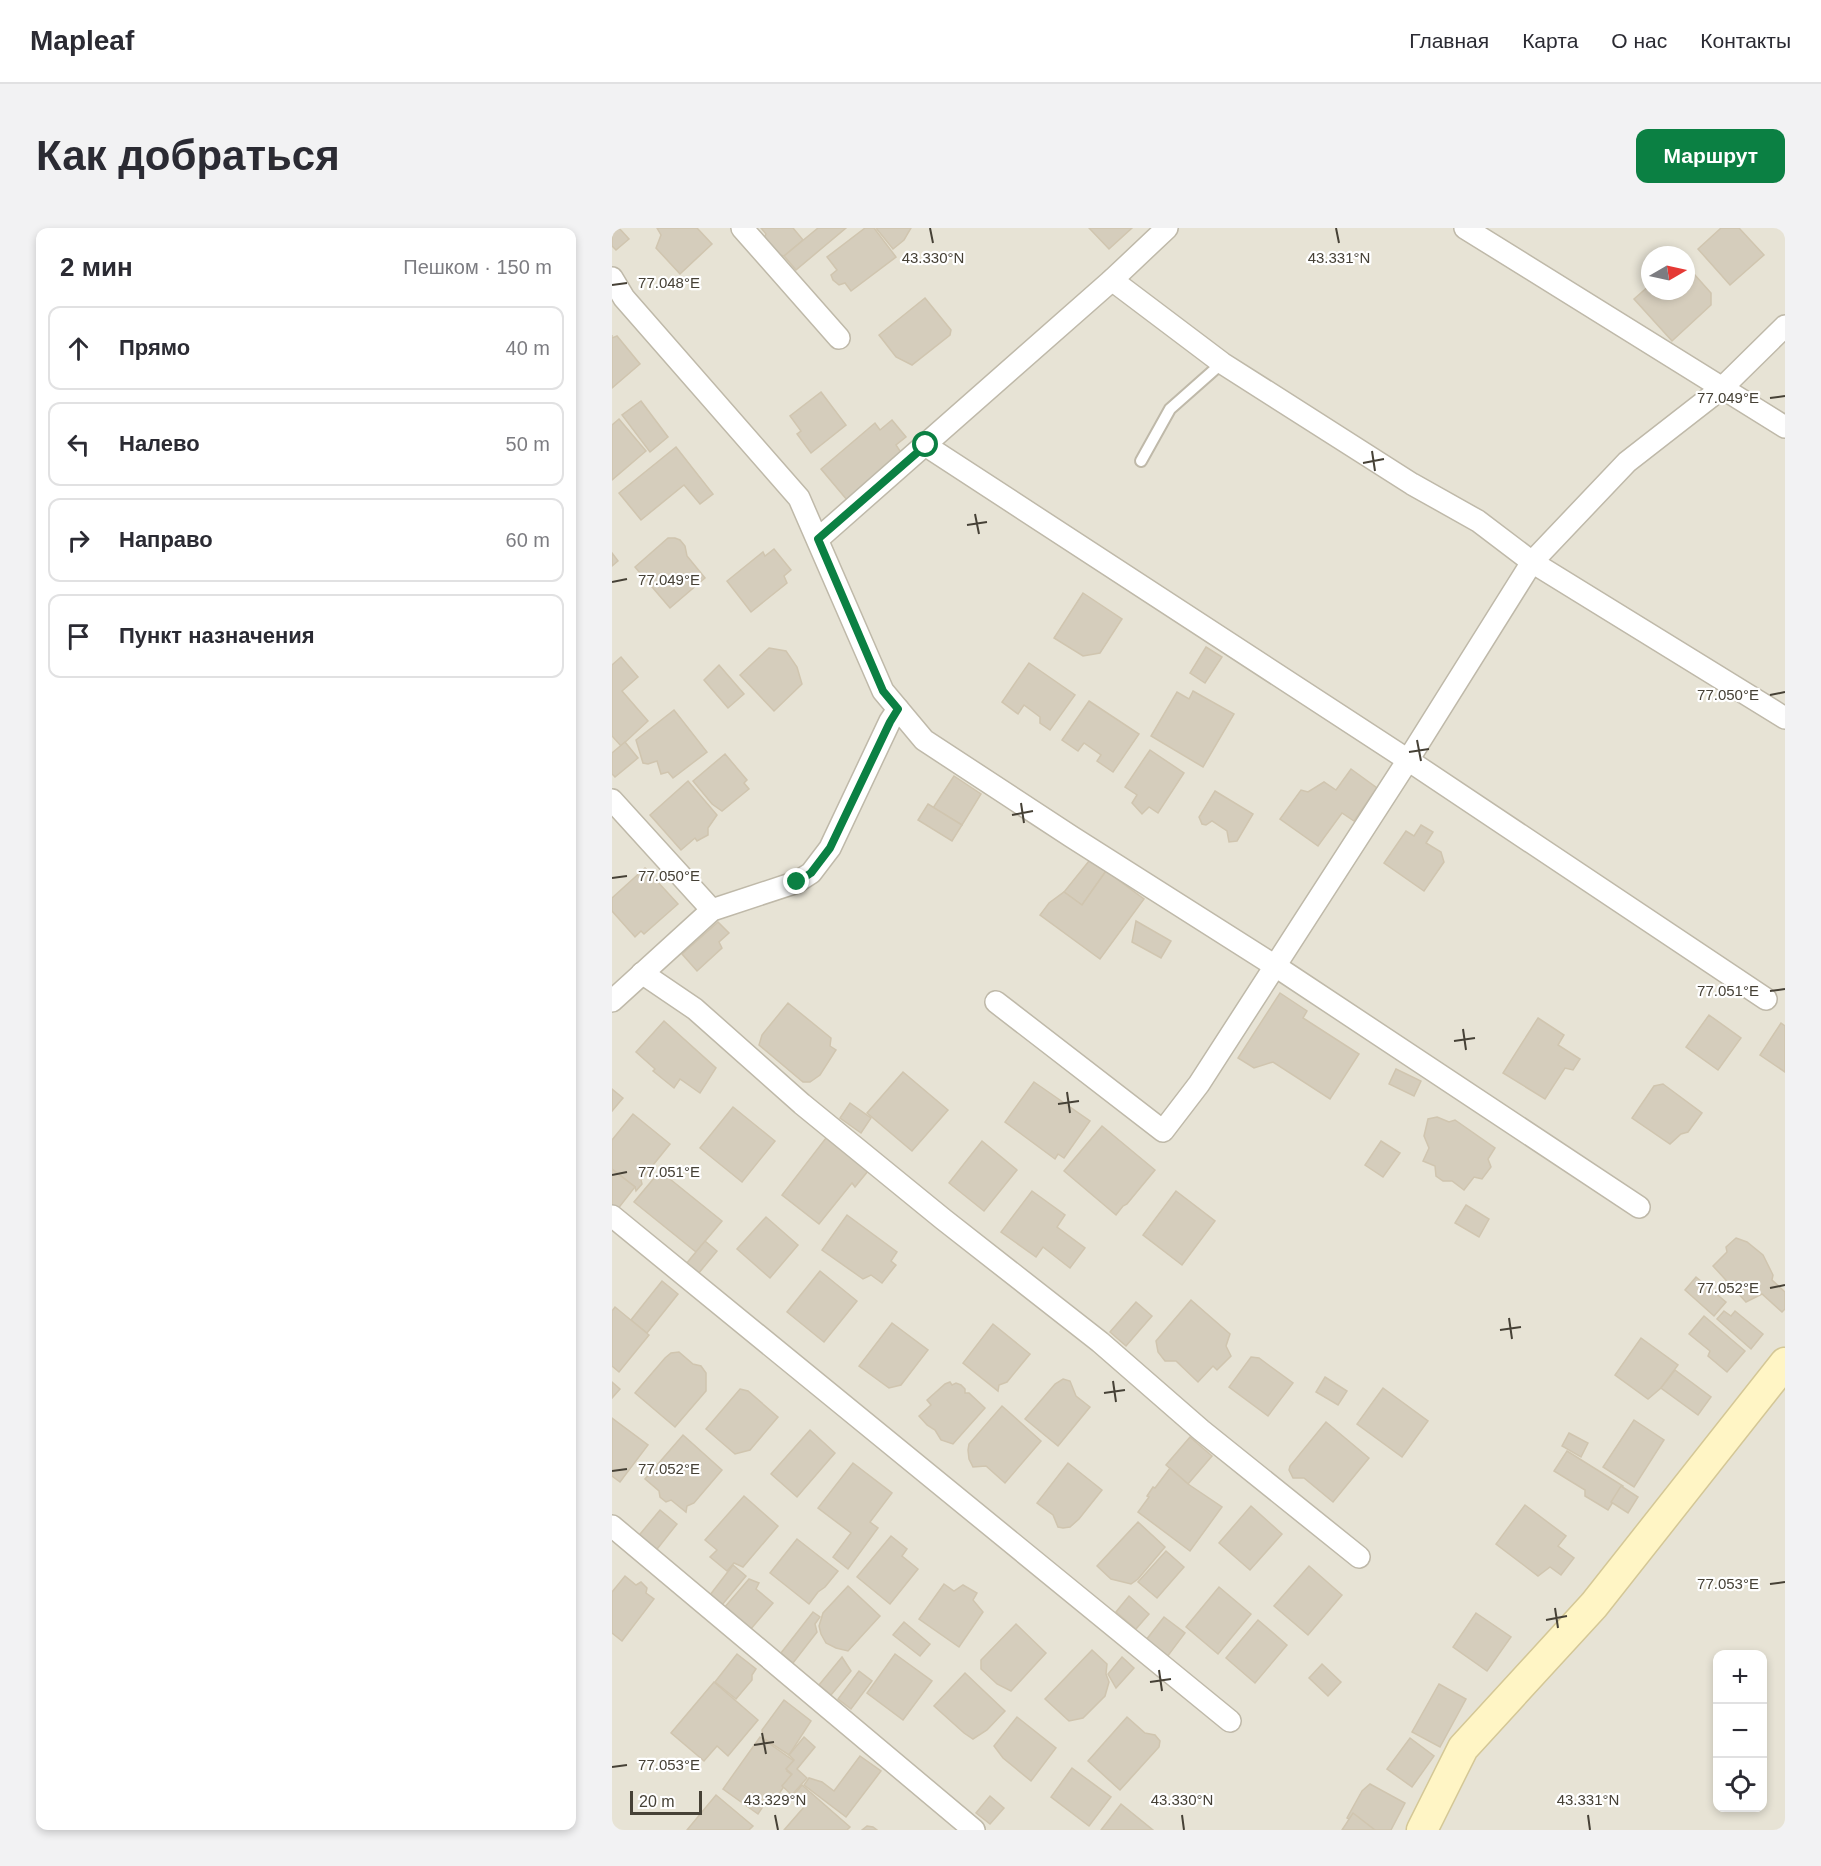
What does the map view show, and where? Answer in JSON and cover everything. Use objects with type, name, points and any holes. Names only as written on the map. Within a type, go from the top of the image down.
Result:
[{"type":"street","points":[[742,228],[839,338]]},
{"type":"street","points":[[818,539],[1112,280],[1167,228]]},
{"type":"street","points":[[1466,228],[1785,427]]},
{"type":"street","points":[[612,278],[618,303],[799,498],[883,691],[924,740],[1274,965],[1639,1207]]},
{"type":"street","points":[[1112,280],[1222,363],[1412,484],[1478,521],[1532,562],[1785,718]]},
{"type":"street","points":[[996,1002],[1163,1131],[1199,1084],[1408,760],[1532,562],[1627,462],[1722,388],[1785,327]]},
{"type":"street","points":[[926,445],[1408,760],[1766,999]]},
{"type":"street","points":[[612,1000],[712,910],[797,882],[811,873],[830,848],[898,709]]},
{"type":"street","points":[[612,800],[712,910]]},
{"type":"street","points":[[642,973],[695,1009],[802,1104],[943,1219],[1100,1342],[1201,1430],[1359,1557]]},
{"type":"street","points":[[612,1216],[1230,1721]]},
{"type":"street","points":[[1422,1830],[1463,1748],[1594,1605],[1785,1363]]},
{"type":"street","points":[[612,1526],[974,1830]]},
{"type":"lane","points":[[1141,460],[1170,409],[1222,363]]},
{"type":"shaded area","points":[[612,228],[1785,228],[1785,1830],[612,1830]]},
{"type":"building","points":[[612,228],[619,228],[629,239],[616,250],[612,246]]},
{"type":"building","points":[[657,228],[697,228],[712,244],[680,274],[656,248],[661,235]]},
{"type":"building","points":[[761,228],[793,228],[803,240],[784,256],[776,254],[764,238],[766,234]]},
{"type":"building","points":[[818,228],[846,228],[796,270],[784,256]]},
{"type":"building","points":[[865,228],[874,228],[896,257],[851,291],[845,283],[839,285],[833,280],[831,275],[837,270],[827,257]]},
{"type":"building","points":[[876,228],[911,228],[904,240],[893,249]]},
{"type":"building","points":[[1089,228],[1132,228],[1109,249]]},
{"type":"building","points":[[1721,228],[1739,228],[1764,255],[1730,285],[1698,249]]},
{"type":"building","points":[[1695,275],[1711,293],[1711,305],[1672,341],[1634,299],[1641,293],[1641,300],[1695,300]]},
{"type":"building","points":[[925,298],[951,330],[950,335],[912,365],[896,357],[879,335]]},
{"type":"building","points":[[617,336],[640,364],[612,388],[612,338]]},
{"type":"building","points":[[821,392],[846,425],[811,453],[797,434],[801,431],[790,416]]},
{"type":"building","points":[[641,401],[668,437],[650,452],[622,415]]},
{"type":"building","points":[[619,419],[646,451],[612,480],[612,425]]},
{"type":"building","points":[[892,420],[906,437],[896,445],[902,454],[847,500],[821,469],[875,423],[880,430]]},
{"type":"building","points":[[676,447],[713,494],[700,504],[684,485],[641,520],[619,493]]},
{"type":"building","points":[[668,538],[680,540],[685,546],[687,556],[705,578],[670,608],[635,567]]},
{"type":"building","points":[[774,549],[791,570],[784,576],[787,583],[751,612],[727,581],[763,552],[765,556]]},
{"type":"building","points":[[612,553],[618,561],[612,566]]},
{"type":"building","points":[[1083,593],[1122,619],[1100,653],[1083,656],[1054,638]]},
{"type":"building","points":[[1206,647],[1222,657],[1205,683],[1190,673]]},
{"type":"building","points":[[769,648],[786,651],[797,667],[802,684],[774,711],[740,675]]},
{"type":"building","points":[[621,657],[638,677],[622,691],[648,721],[621,746],[612,736],[612,665]]},
{"type":"building","points":[[1029,663],[1075,695],[1050,730],[1040,723],[1040,717],[1024,705],[1018,714],[1002,702]]},
{"type":"building","points":[[719,665],[744,694],[728,708],[704,680]]},
{"type":"building","points":[[1193,691],[1234,714],[1203,767],[1151,736],[1177,692],[1189,699]]},
{"type":"building","points":[[1089,701],[1139,734],[1113,772],[1097,761],[1101,755],[1084,743],[1078,751],[1062,740]]},
{"type":"building","points":[[674,710],[707,752],[673,778],[668,772],[661,774],[657,761],[643,763],[636,740]]},
{"type":"building","points":[[625,742],[638,758],[615,777],[612,774],[612,753]]},
{"type":"building","points":[[1150,750],[1184,773],[1158,813],[1149,807],[1142,814],[1132,803],[1137,795],[1125,787]]},
{"type":"building","points":[[725,754],[747,780],[744,783],[749,789],[722,811],[712,804],[693,781]]},
{"type":"building","points":[[1351,769],[1377,788],[1354,821],[1342,813],[1318,846],[1280,819],[1301,790],[1308,792],[1324,782],[1336,790]]},
{"type":"building","points":[[954,776],[981,794],[962,825],[933,808]]},
{"type":"building","points":[[688,781],[717,815],[708,828],[708,835],[697,841],[695,838],[681,850],[650,815]]},
{"type":"building","points":[[1215,791],[1253,814],[1237,841],[1229,842],[1227,831],[1212,821],[1206,825],[1202,824],[1199,817]]},
{"type":"building","points":[[928,804],[962,825],[952,841],[918,820]]},
{"type":"building","points":[[1421,825],[1433,832],[1426,843],[1441,852],[1444,862],[1424,891],[1384,863],[1406,831],[1414,836]]},
{"type":"building","points":[[1089,861],[1106,871],[1082,905],[1064,892]]},
{"type":"building","points":[[645,868],[678,904],[644,934],[641,931],[635,937],[612,911],[612,898]]},
{"type":"building","points":[[1106,871],[1144,899],[1100,959],[1040,915],[1049,903],[1064,892],[1082,905]]},
{"type":"building","points":[[1136,921],[1171,941],[1161,958],[1132,942]]},
{"type":"building","points":[[718,922],[729,933],[719,942],[722,948],[697,971],[682,954]]},
{"type":"building","points":[[1280,993],[1307,1011],[1303,1018],[1359,1054],[1330,1099],[1273,1062],[1254,1068],[1238,1058]]},
{"type":"building","points":[[788,1003],[831,1038],[830,1046],[836,1050],[820,1075],[810,1082],[803,1082],[759,1045],[762,1035]]},
{"type":"building","points":[[1709,1015],[1741,1038],[1718,1070],[1686,1047]]},
{"type":"building","points":[[1538,1018],[1564,1035],[1558,1045],[1580,1059],[1573,1070],[1565,1068],[1545,1099],[1503,1073]]},
{"type":"building","points":[[664,1021],[716,1068],[700,1093],[680,1079],[674,1088],[653,1071],[655,1069],[636,1052]]},
{"type":"building","points":[[1781,1023],[1785,1026],[1785,1072],[1760,1055]]},
{"type":"building","points":[[1396,1069],[1421,1081],[1414,1096],[1389,1084]]},
{"type":"building","points":[[903,1072],[948,1110],[912,1151],[867,1113]]},
{"type":"building","points":[[1034,1082],[1090,1121],[1064,1158],[1058,1154],[1055,1159],[1005,1122]]},
{"type":"building","points":[[1663,1084],[1702,1113],[1688,1132],[1681,1134],[1670,1144],[1632,1118],[1654,1086]]},
{"type":"building","points":[[612,1089],[623,1098],[612,1111]]},
{"type":"building","points":[[850,1103],[871,1118],[861,1133],[840,1118]]},
{"type":"building","points":[[733,1107],[775,1141],[742,1182],[700,1148]]},
{"type":"building","points":[[633,1114],[670,1144],[641,1180],[642,1184],[636,1191],[635,1187],[612,1169],[612,1140]]},
{"type":"building","points":[[1437,1117],[1449,1122],[1455,1120],[1495,1148],[1488,1159],[1491,1167],[1482,1179],[1474,1177],[1464,1190],[1452,1181],[1443,1181],[1436,1176],[1435,1166],[1423,1161],[1429,1148],[1424,1136],[1428,1119]]},
{"type":"building","points":[[1102,1126],[1155,1170],[1116,1215],[1064,1171]]},
{"type":"building","points":[[826,1138],[868,1171],[855,1187],[852,1183],[819,1224],[782,1195]]},
{"type":"building","points":[[982,1141],[1017,1170],[984,1211],[949,1183]]},
{"type":"building","points":[[1381,1141],[1400,1153],[1383,1177],[1365,1165]]},
{"type":"building","points":[[612,1169],[635,1187],[617,1210],[612,1206]]},
{"type":"building","points":[[660,1171],[722,1221],[696,1252],[634,1202]]},
{"type":"building","points":[[1032,1191],[1065,1215],[1057,1227],[1085,1248],[1070,1268],[1043,1247],[1036,1257],[1001,1232]]},
{"type":"building","points":[[1176,1191],[1215,1221],[1182,1265],[1143,1235]]},
{"type":"building","points":[[1466,1205],[1489,1219],[1479,1237],[1455,1223]]},
{"type":"building","points":[[847,1215],[897,1252],[891,1261],[896,1265],[882,1283],[871,1275],[863,1279],[822,1250]]},
{"type":"building","points":[[766,1217],[798,1245],[770,1278],[737,1249]]},
{"type":"building","points":[[1736,1238],[1747,1242],[1763,1255],[1773,1275],[1772,1280],[1785,1292],[1785,1309],[1782,1312],[1762,1294],[1746,1302],[1713,1266],[1727,1252],[1726,1247]]},
{"type":"building","points":[[705,1241],[717,1251],[698,1274],[686,1264]]},
{"type":"building","points":[[820,1271],[857,1301],[824,1342],[787,1312]]},
{"type":"building","points":[[1696,1277],[1726,1302],[1714,1316],[1685,1290]]},
{"type":"building","points":[[662,1281],[678,1294],[647,1333],[631,1320]]},
{"type":"building","points":[[1191,1300],[1230,1334],[1226,1346],[1231,1356],[1217,1370],[1213,1366],[1198,1382],[1176,1361],[1165,1361],[1158,1352],[1156,1341]]},
{"type":"building","points":[[1136,1302],[1152,1316],[1126,1346],[1110,1332]]},
{"type":"building","points":[[615,1307],[649,1335],[619,1372],[612,1366],[612,1311]]},
{"type":"building","points":[[1724,1311],[1731,1316],[1735,1311],[1763,1334],[1751,1349],[1717,1319]]},
{"type":"building","points":[[1704,1316],[1745,1351],[1727,1372],[1708,1356],[1710,1351],[1689,1334]]},
{"type":"building","points":[[892,1323],[928,1350],[901,1385],[889,1388],[859,1366]]},
{"type":"building","points":[[993,1324],[1030,1354],[1007,1382],[999,1385],[998,1391],[963,1363]]},
{"type":"building","points":[[1641,1338],[1678,1365],[1661,1388],[1648,1399],[1615,1375]]},
{"type":"building","points":[[679,1352],[693,1364],[701,1366],[706,1373],[706,1391],[675,1427],[635,1393],[665,1358],[671,1353]]},
{"type":"building","points":[[1251,1357],[1259,1358],[1293,1383],[1268,1416],[1229,1387]]},
{"type":"building","points":[[1675,1370],[1711,1397],[1698,1415],[1661,1388]]},
{"type":"building","points":[[1325,1377],[1347,1391],[1338,1405],[1316,1392]]},
{"type":"building","points":[[1063,1379],[1070,1381],[1076,1396],[1090,1407],[1058,1446],[1025,1419],[1055,1384]]},
{"type":"building","points":[[612,1382],[620,1389],[612,1398]]},
{"type":"building","points":[[950,1382],[952,1385],[956,1383],[961,1385],[965,1393],[969,1393],[985,1408],[953,1444],[941,1440],[935,1430],[919,1416],[931,1405],[927,1400]]},
{"type":"building","points":[[1383,1388],[1428,1421],[1402,1457],[1357,1424]]},
{"type":"building","points":[[740,1389],[748,1391],[778,1417],[750,1450],[735,1454],[706,1429]]},
{"type":"building","points":[[1002,1406],[1041,1441],[1005,1483],[986,1466],[973,1467],[968,1450],[969,1444]]},
{"type":"building","points":[[612,1418],[648,1445],[620,1482],[612,1476]]},
{"type":"building","points":[[1634,1420],[1664,1440],[1634,1487],[1603,1467]]},
{"type":"building","points":[[1326,1422],[1369,1458],[1333,1502],[1304,1478],[1293,1478],[1289,1470]]},
{"type":"building","points":[[810,1430],[835,1453],[797,1497],[771,1474]]},
{"type":"building","points":[[1569,1433],[1588,1443],[1581,1457],[1562,1446]]},
{"type":"building","points":[[683,1435],[722,1470],[694,1503],[687,1506],[686,1512],[671,1500],[666,1502],[660,1497],[659,1491],[645,1479]]},
{"type":"building","points":[[1190,1437],[1212,1456],[1188,1484],[1166,1465]]},
{"type":"building","points":[[1567,1451],[1623,1486],[1608,1510],[1585,1496],[1585,1490],[1554,1471]]},
{"type":"building","points":[[853,1463],[892,1493],[870,1522],[878,1528],[848,1569],[833,1557],[851,1533],[818,1508]]},
{"type":"building","points":[[1068,1463],[1102,1490],[1079,1519],[1070,1527],[1063,1528],[1058,1527],[1053,1515],[1037,1503]]},
{"type":"building","points":[[1170,1468],[1188,1484],[1222,1507],[1190,1551],[1138,1512],[1153,1487],[1155,1488]]},
{"type":"building","points":[[1621,1486],[1638,1497],[1628,1513],[1611,1502]]},
{"type":"building","points":[[744,1496],[778,1526],[743,1567],[734,1563],[727,1571],[710,1557],[717,1550],[705,1540]]},
{"type":"building","points":[[1525,1505],[1566,1536],[1558,1546],[1574,1558],[1561,1575],[1550,1567],[1538,1576],[1496,1544]]},
{"type":"building","points":[[1251,1506],[1282,1534],[1250,1570],[1219,1543]]},
{"type":"building","points":[[660,1510],[677,1524],[654,1553],[636,1539]]},
{"type":"building","points":[[1138,1522],[1165,1547],[1131,1584],[1111,1579],[1097,1566]]},
{"type":"building","points":[[891,1536],[907,1549],[902,1556],[918,1569],[890,1604],[857,1577]]},
{"type":"building","points":[[797,1539],[838,1571],[809,1604],[770,1573]]},
{"type":"building","points":[[1166,1551],[1184,1567],[1157,1598],[1138,1582]]},
{"type":"building","points":[[733,1565],[746,1576],[722,1605],[710,1595]]},
{"type":"building","points":[[1309,1566],[1342,1595],[1308,1635],[1274,1606]]},
{"type":"building","points":[[625,1576],[636,1585],[641,1582],[647,1588],[646,1593],[654,1599],[622,1641],[612,1633],[612,1592]]},
{"type":"building","points":[[749,1579],[759,1583],[756,1589],[773,1603],[750,1630],[724,1608]]},
{"type":"building","points":[[944,1584],[954,1591],[963,1585],[977,1593],[973,1600],[983,1612],[959,1647],[919,1619]]},
{"type":"building","points":[[848,1586],[880,1616],[848,1651],[826,1643],[819,1626],[823,1613]]},
{"type":"building","points":[[1219,1587],[1251,1614],[1218,1654],[1186,1627]]},
{"type":"building","points":[[1129,1596],[1149,1614],[1136,1629],[1116,1612]]},
{"type":"building","points":[[813,1612],[820,1617],[815,1624],[817,1632],[793,1663],[781,1653]]},
{"type":"building","points":[[1476,1613],[1511,1637],[1487,1671],[1453,1647]]},
{"type":"building","points":[[1164,1617],[1185,1633],[1167,1657],[1146,1640]]},
{"type":"building","points":[[1258,1620],[1287,1645],[1255,1683],[1226,1658]]},
{"type":"building","points":[[904,1622],[930,1644],[920,1656],[893,1635]]},
{"type":"building","points":[[1016,1624],[1046,1653],[1011,1691],[997,1684],[981,1669],[981,1660]]},
{"type":"building","points":[[1092,1650],[1107,1664],[1106,1674],[1109,1682],[1105,1696],[1083,1718],[1069,1721],[1045,1699]]},
{"type":"building","points":[[737,1654],[756,1669],[752,1680],[736,1699],[715,1682]]},
{"type":"building","points":[[895,1654],[932,1681],[903,1720],[867,1693]]},
{"type":"building","points":[[842,1657],[851,1671],[831,1695],[819,1685]]},
{"type":"building","points":[[1122,1657],[1134,1668],[1116,1688],[1108,1674]]},
{"type":"building","points":[[1322,1664],[1341,1682],[1328,1696],[1309,1678]]},
{"type":"building","points":[[859,1671],[872,1681],[851,1709],[838,1699]]},
{"type":"building","points":[[965,1673],[1005,1711],[987,1730],[973,1739],[934,1706]]},
{"type":"building","points":[[714,1682],[758,1720],[728,1756],[717,1746],[704,1761],[671,1733]]},
{"type":"building","points":[[1439,1684],[1466,1699],[1440,1747],[1412,1732]]},
{"type":"building","points":[[784,1700],[811,1721],[789,1755],[763,1738],[762,1730]]},
{"type":"building","points":[[1017,1717],[1056,1748],[1031,1781],[1003,1758],[994,1746]]},
{"type":"building","points":[[1127,1717],[1145,1733],[1155,1735],[1160,1741],[1159,1747],[1120,1790],[1088,1761]]},
{"type":"building","points":[[760,1737],[794,1761],[787,1771],[792,1775],[774,1801],[764,1805],[758,1814],[723,1789]]},
{"type":"building","points":[[804,1737],[815,1747],[797,1769],[807,1778],[792,1795],[782,1786],[792,1774],[786,1769],[794,1760],[789,1755]]},
{"type":"building","points":[[1410,1738],[1434,1756],[1412,1787],[1387,1769]]},
{"type":"building","points":[[860,1756],[881,1771],[846,1817],[804,1785],[809,1778],[822,1782],[834,1791]]},
{"type":"building","points":[[1072,1768],[1111,1797],[1089,1826],[1051,1797]]},
{"type":"building","points":[[1370,1784],[1405,1803],[1391,1830],[1369,1830],[1347,1818],[1362,1791]]},
{"type":"building","points":[[802,1785],[850,1827],[847,1830],[784,1830],[804,1807],[792,1797]]},
{"type":"building","points":[[716,1795],[753,1826],[749,1830],[687,1830]]},
{"type":"building","points":[[990,1796],[1004,1808],[990,1824],[976,1813]]},
{"type":"building","points":[[1121,1804],[1153,1830],[1101,1830]]},
{"type":"building","points":[[1353,1813],[1375,1830],[1342,1830]]},
{"type":"building","points":[[867,1826],[873,1827],[877,1830],[862,1830]]},
{"type":"route","points":[[797,882],[811,873],[830,848],[898,709],[883,691],[818,539],[926,445]]}]
